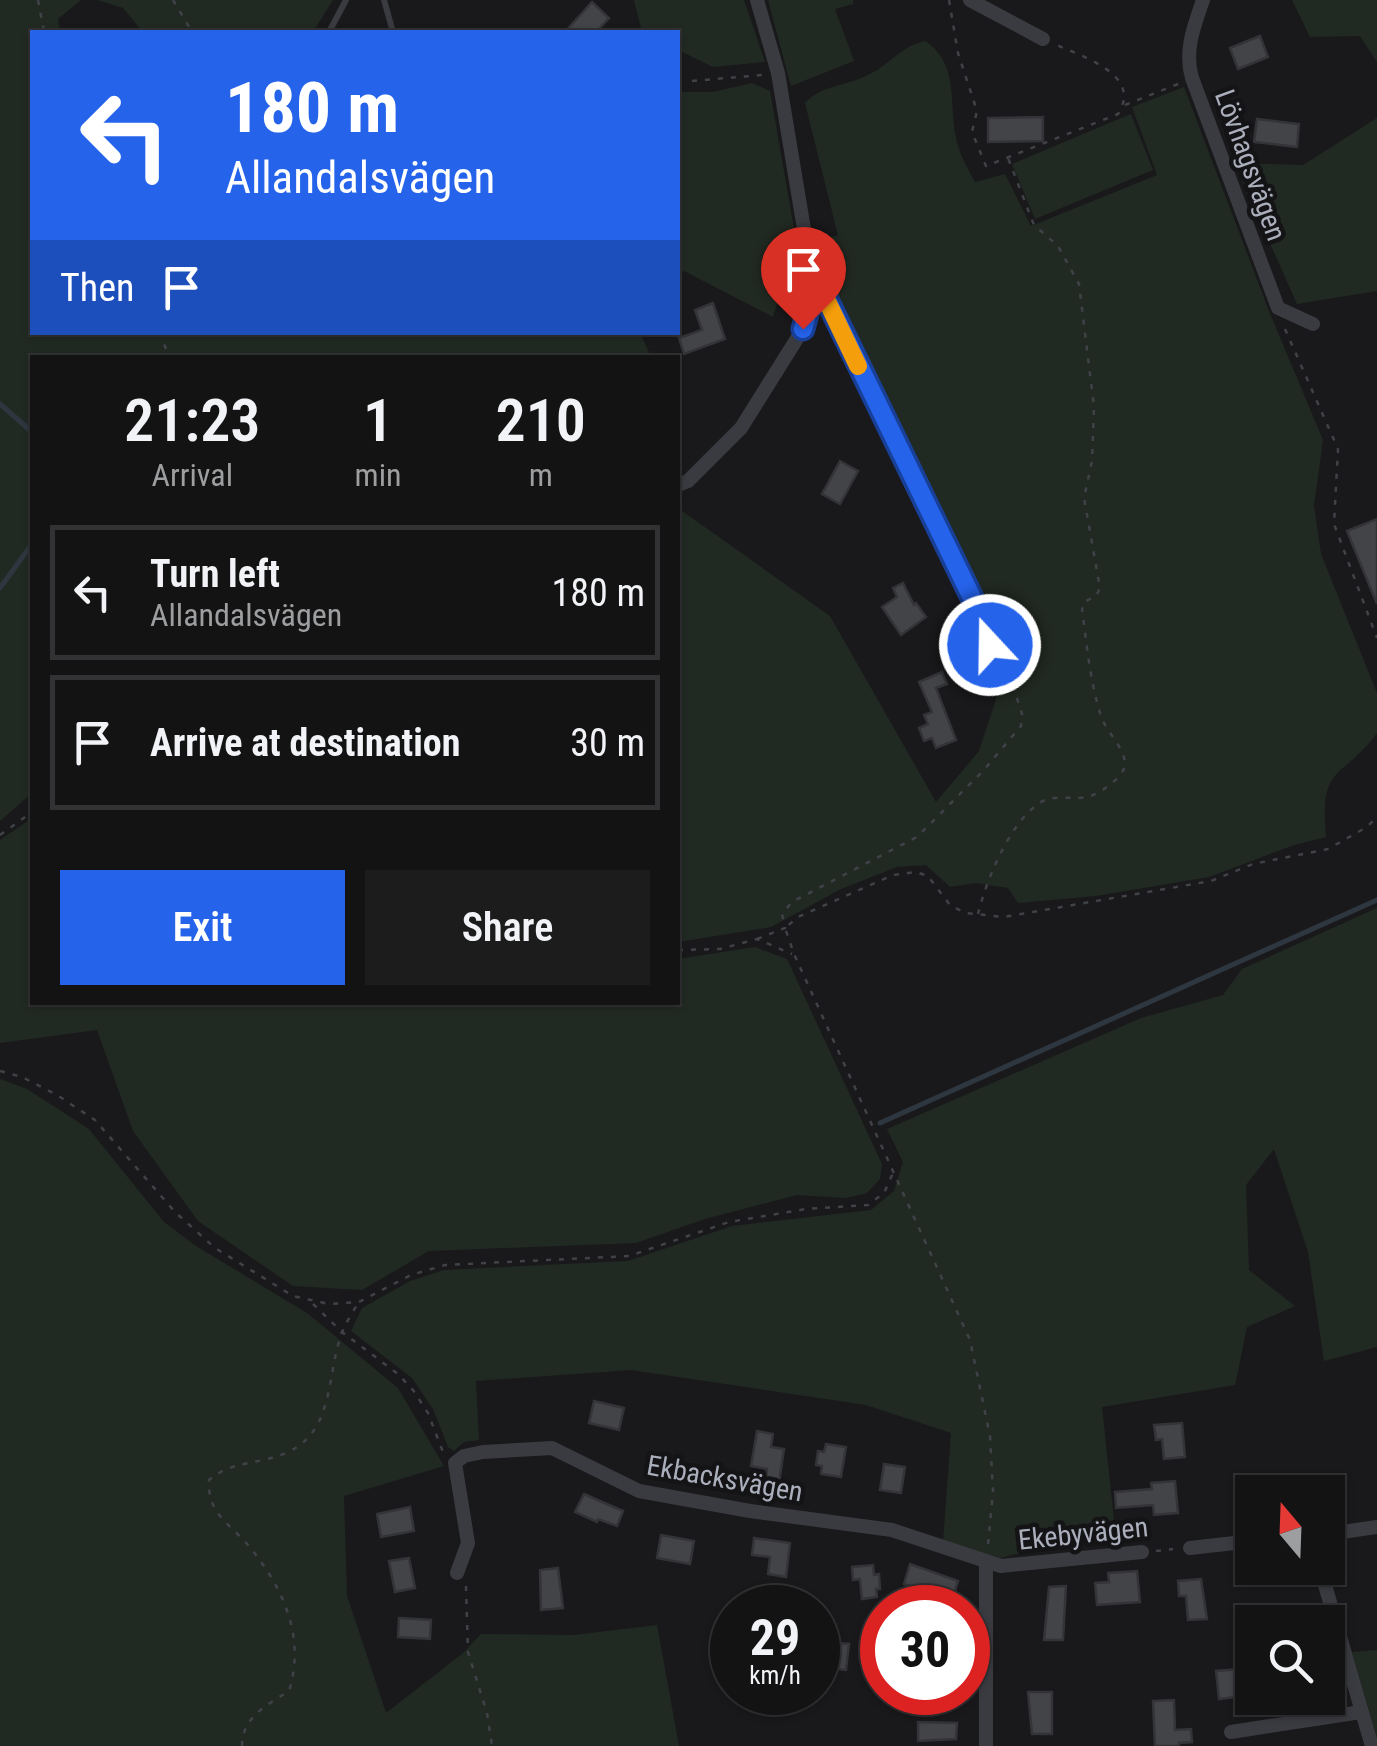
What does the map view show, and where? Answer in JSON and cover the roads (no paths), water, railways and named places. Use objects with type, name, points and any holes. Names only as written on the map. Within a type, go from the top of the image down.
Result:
[{"type":"street","points":[[680,484],[688,481],[742,428],[803,329],[814,289],[778,73],[757,0]]},
{"type":"street","points":[[970,0],[1043,40]]},
{"type":"street","name":"Lövhagsvägen","points":[[1204,0],[1192,32],[1188,63],[1192,78],[1278,308],[1313,324]]},
{"type":"street","points":[[813,271],[976,606],[990,645]]},
{"type":"street","name":"Ekbacksvägen","points":[[457,1573],[468,1543],[455,1464],[464,1456],[483,1452],[552,1448],[638,1491],[892,1530],[986,1562]]},
{"type":"street","points":[[1345,1532],[1377,1528]]},
{"type":"street","points":[[1190,1548],[1235,1543]]},
{"type":"street","name":"Ekebyvägen","points":[[986,1746],[986,1562],[1001,1566],[1142,1552]]},
{"type":"street","points":[[1325,1585],[1372,1746]]},
{"type":"street","points":[[1231,1732],[1362,1712]]},
{"type":"lane","points":[[330,30],[346,0]]},
{"type":"lane","points":[[384,0],[392,30]]},
{"type":"waterway","points":[[0,404],[30,430]]},
{"type":"waterway","points":[[0,588],[30,547]]},
{"type":"waterway","points":[[880,1123],[1377,900]]}]
